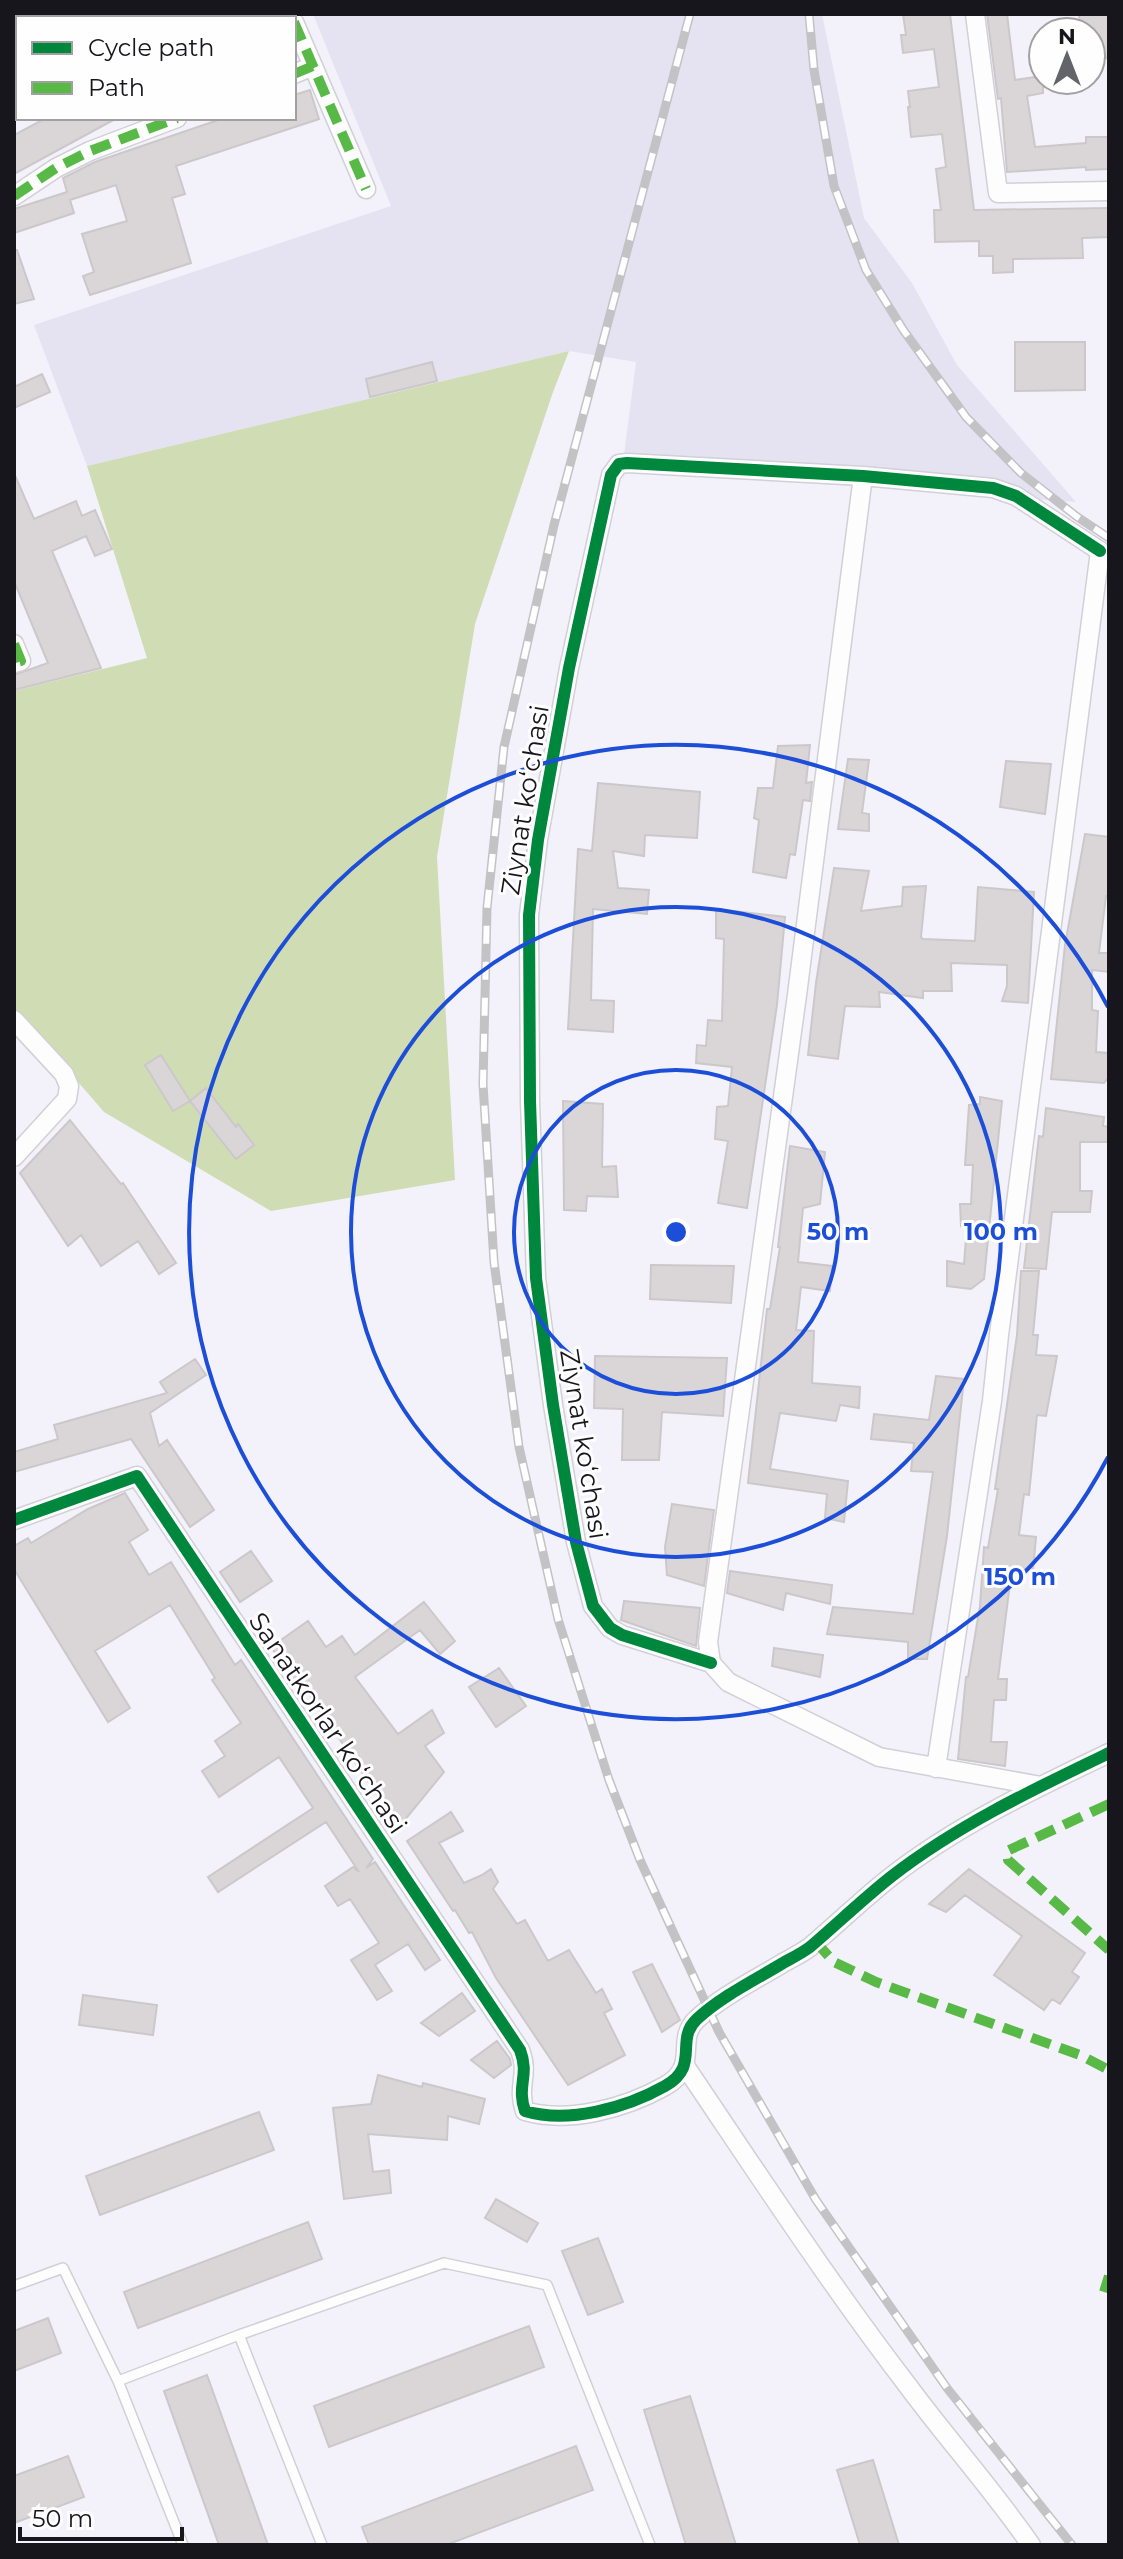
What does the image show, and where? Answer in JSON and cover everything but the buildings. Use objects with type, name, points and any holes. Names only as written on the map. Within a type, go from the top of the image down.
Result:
[{"type":"street","points":[[975,14],[998,193],[1109,191]]},
{"type":"street","points":[[296,27],[366,189]]},
{"type":"street","points":[[296,73],[313,66]]},
{"type":"street","points":[[14,196],[56,168],[90,151],[172,120]]},
{"type":"street","name":"Ziynat koʻchasi","points":[[936,1768],[992,1401],[1105,550],[1007,492],[993,488],[863,476],[619,464],[614,469],[602,510],[569,668],[538,840],[529,915],[530,1101],[536,1278],[576,1542],[593,1606],[610,1628],[636,1640],[711,1663],[728,1682],[879,1757],[936,1768],[1041,1786]]},
{"type":"street","points":[[711,1663],[708,1642],[797,995],[863,476]]},
{"type":"street","points":[[14,644],[21,661],[14,663]]},
{"type":"street","points":[[14,1020],[64,1074],[69,1086],[67,1099],[14,1157]]},
{"type":"street","name":"Sanatkorlar koʻchasi","points":[[14,1520],[137,1476],[520,2050],[525,2063],[519,2094],[525,2111],[544,2116],[582,2113],[624,2104],[664,2086],[678,2077],[685,2066]]},
{"type":"street","points":[[1031,2545],[908,2387],[822,2268],[685,2066],[686,2040],[694,2021],[809,1947],[894,1874],[984,1815],[1109,1753]]},
{"type":"lane","points":[[118,2381],[444,2263],[547,2285],[650,2545]]},
{"type":"lane","points":[[14,2286],[63,2268],[118,2381],[183,2545]]},
{"type":"lane","points":[[239,2335],[322,2545]]},
{"type":"shaded area","points":[[313,14],[822,14],[864,218],[912,283],[957,365],[1076,502],[622,470],[636,362],[569,351],[87,466],[34,325],[391,206]]},
{"type":"green space","points":[[569,351],[475,624],[437,857],[455,1180],[271,1211],[104,1112],[14,1008],[14,691],[147,658],[87,466]]},
{"type":"railway","points":[[690,14],[554,525],[504,747],[487,908],[483,1084],[494,1262],[519,1447],[558,1619],[609,1780],[640,1860],[719,2032],[816,2200],[947,2388],[1072,2545]]},
{"type":"railway","points":[[809,14],[814,70],[834,186],[866,270],[904,331],[966,417],[1021,473],[1109,538]]},
{"type":"marked path","points":[[296,27],[366,189]]},
{"type":"marked path","points":[[296,73],[313,66]]},
{"type":"marked path","points":[[14,196],[56,168],[90,151],[172,120]]},
{"type":"marked path","points":[[14,644],[21,661],[14,663]]},
{"type":"marked path","points":[[1109,1804],[1007,1851],[1008,1860],[1109,1950]]},
{"type":"marked path","points":[[815,1941],[834,1962],[876,1982],[1080,2055],[1109,2070]]},
{"type":"marked path","points":[[1104,2292],[1109,2276]]},
{"type":"cycle path","points":[[711,1663],[622,1635],[610,1628],[593,1606],[576,1542],[536,1278],[530,1101],[529,915],[538,840],[569,668],[611,475],[619,464],[627,463],[863,476],[993,488],[1016,496],[1100,551]]},
{"type":"cycle path","points":[[14,1520],[137,1476],[520,2050],[524,2067],[522,2094],[525,2111],[542,2115],[596,2112],[633,2101],[665,2086],[682,2070],[690,2027],[717,2003],[810,1947],[892,1876],[943,1840],[1025,1794],[1109,1753]]}]
